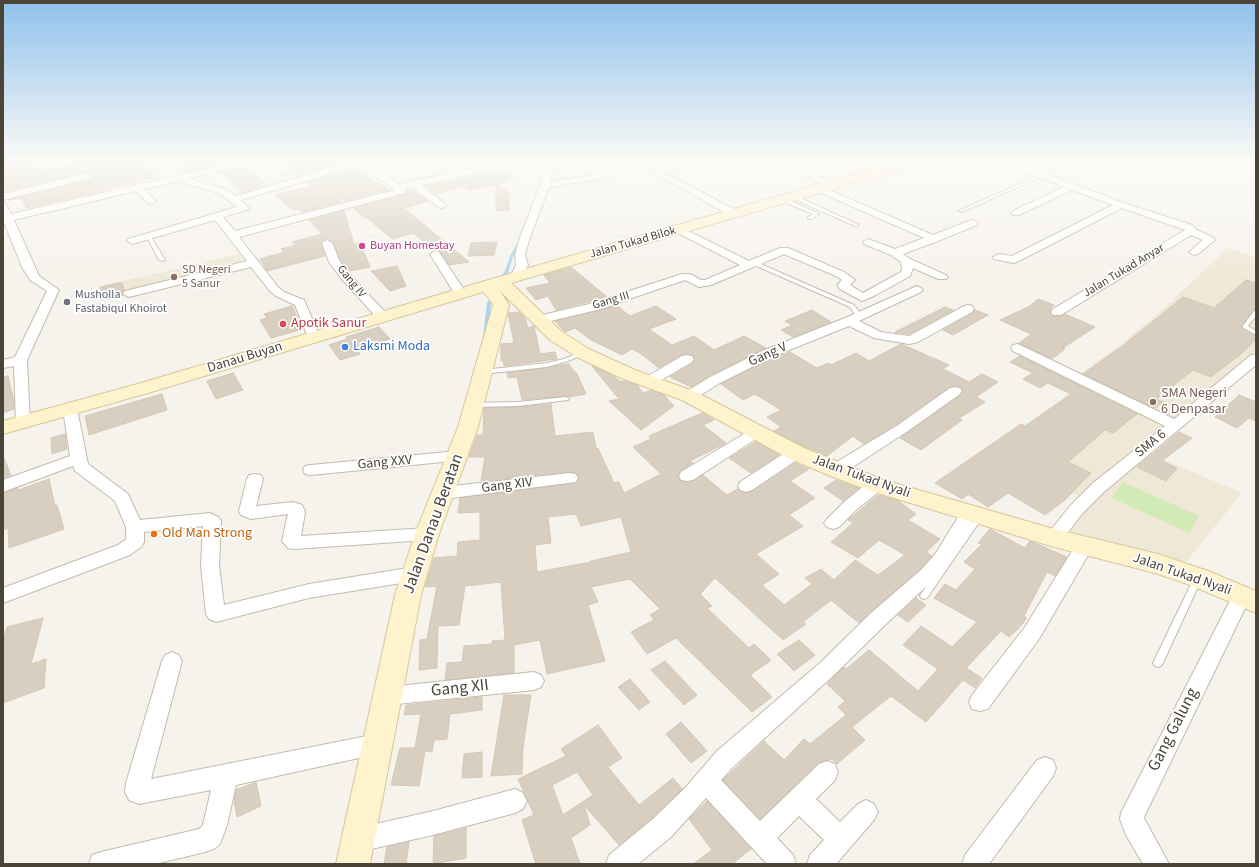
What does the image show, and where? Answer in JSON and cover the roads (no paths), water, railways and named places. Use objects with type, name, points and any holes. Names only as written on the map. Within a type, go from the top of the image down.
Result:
[{"type":"street","points":[[6,218],[83,200]]},
{"type":"street","points":[[132,241],[218,217],[244,208],[236,200]]},
{"type":"street","points":[[233,235],[366,200]]},
{"type":"street","points":[[435,200],[441,205]]},
{"type":"street","points":[[504,282],[520,254],[539,200]]},
{"type":"street","points":[[709,200],[734,214]]},
{"type":"street","name":"Jalan Tukad Bilok","points":[[504,282],[535,271],[781,200]]},
{"type":"street","points":[[852,200],[934,239]]},
{"type":"street","points":[[1016,213],[1043,200]]},
{"type":"street","points":[[1109,200],[1182,224],[1188,227],[1191,231],[1210,240],[1194,252]]},
{"type":"street","points":[[998,257],[1013,260],[1121,205]]},
{"type":"street","points":[[3,206],[6,218],[34,278],[53,290],[20,360],[23,423]]},
{"type":"street","points":[[218,217],[274,289],[280,294],[300,303],[314,337]]},
{"type":"street","points":[[895,252],[934,239],[973,223]]},
{"type":"street","points":[[680,230],[751,264],[782,250],[787,251],[840,274],[849,280],[843,285],[844,287],[862,297],[906,274],[908,268],[906,261]]},
{"type":"street","name":"Jalan Tukad Anyar","points":[[1057,312],[1191,231]]},
{"type":"street","points":[[868,242],[895,252],[906,261],[942,277]]},
{"type":"street","name":"Gang IV","points":[[327,243],[335,262],[344,275],[382,316]]},
{"type":"street","points":[[435,254],[460,293]]},
{"type":"street","points":[[129,294],[253,263]]},
{"type":"street","name":"Gang III","points":[[538,320],[593,307],[681,277],[687,276],[698,284],[711,282],[751,264]]},
{"type":"street","name":"Danau Buyan","points":[[3,428],[460,293],[504,282]]},
{"type":"street","name":"Jalan Tukad Nyali","points":[[504,282],[538,320],[556,336],[583,353],[628,374],[689,396],[796,453],[836,470],[876,484],[974,515],[1054,538],[1158,564],[1198,578],[1249,599]]},
{"type":"street","name":"Jalan Danau Beratan","points":[[353,864],[387,696],[414,574],[427,534],[458,456],[475,405],[501,304],[504,282]]},
{"type":"street","name":"Gang V","points":[[689,396],[715,380],[767,354],[854,319],[917,290]]},
{"type":"street","points":[[854,319],[878,335],[909,340],[968,309]]},
{"type":"street","points":[[1018,348],[1174,425]]},
{"type":"street","points":[[648,382],[687,359]]},
{"type":"street","points":[[3,364],[20,360]]},
{"type":"street","name":"SMA 6","points":[[1054,538],[1087,498],[1174,425],[1253,364]]},
{"type":"street","points":[[836,470],[903,428],[955,391]]},
{"type":"street","points":[[3,596],[129,547],[135,542],[135,527],[122,498],[81,467],[78,459],[70,409]]},
{"type":"street","points":[[687,476],[757,432]]},
{"type":"street","points":[[746,486],[796,453]]},
{"type":"street","name":"Gang XXV","points":[[311,470],[458,456]]},
{"type":"street","points":[[3,486],[78,459]]},
{"type":"street","name":"Gang XIV","points":[[444,493],[570,478]]},
{"type":"street","points":[[255,479],[246,510],[248,513],[251,513],[293,508],[296,509],[297,512],[291,541],[294,543],[427,534]]},
{"type":"street","points":[[833,523],[876,484]]},
{"type":"street","points":[[618,864],[662,828],[725,759],[828,668],[878,619],[928,574],[942,558],[974,515]]},
{"type":"street","points":[[135,527],[210,519],[212,521],[210,566],[216,614],[309,591],[414,574]]},
{"type":"street","points":[[980,702],[1032,633],[1085,545]]},
{"type":"street","name":"Gang Galung","points":[[1157,864],[1134,826],[1132,819],[1133,813],[1249,599]]},
{"type":"street","points":[[172,661],[138,783],[137,792],[139,793],[145,793],[377,744]]},
{"type":"street","name":"Gang XII","points":[[387,696],[534,681]]},
{"type":"street","points":[[974,864],[1045,768]]},
{"type":"street","points":[[760,838],[827,772]]},
{"type":"street","points":[[101,864],[205,840],[211,835],[215,825],[226,776]]},
{"type":"street","points":[[706,781],[784,864]]},
{"type":"street","points":[[799,800],[840,839]]},
{"type":"street","points":[[358,840],[433,823],[515,801]]},
{"type":"street","points":[[819,864],[866,812]]},
{"type":"lane","points":[[793,200],[817,214],[810,218]]},
{"type":"lane","points":[[795,200],[857,225]]},
{"type":"lane","points":[[960,211],[984,200]]},
{"type":"lane","points":[[149,237],[162,260]]},
{"type":"lane","points":[[751,264],[852,306],[854,319]]},
{"type":"lane","points":[[1256,312],[1244,327],[1256,333]]},
{"type":"lane","points":[[483,372],[547,365],[566,360],[583,353]]},
{"type":"lane","points":[[475,405],[518,404],[566,399]]},
{"type":"lane","points":[[924,596],[974,515]]},
{"type":"lane","points":[[1158,663],[1198,578]]},
{"type":"waterway","points":[[506,274],[512,255],[520,242]]},
{"type":"waterway","points":[[502,278],[506,273]]},
{"type":"waterway","points":[[485,337],[489,303]]},
{"type":"place","name":"Buyan Homestay","points":[[362,246]]},
{"type":"place","name":"SD Negeri 5 Sanur","points":[[174,277]]},
{"type":"place","name":"Musholla Fastabiqul Khoirot","points":[[67,302]]},
{"type":"place","name":"Apotik Sanur","points":[[283,324]]},
{"type":"place","name":"Laksmi Moda","points":[[345,347]]},
{"type":"place","name":"SMA Negeri 6 Denpasar","points":[[1153,402]]},
{"type":"place","name":"Old Man Strong","points":[[154,534]]}]
